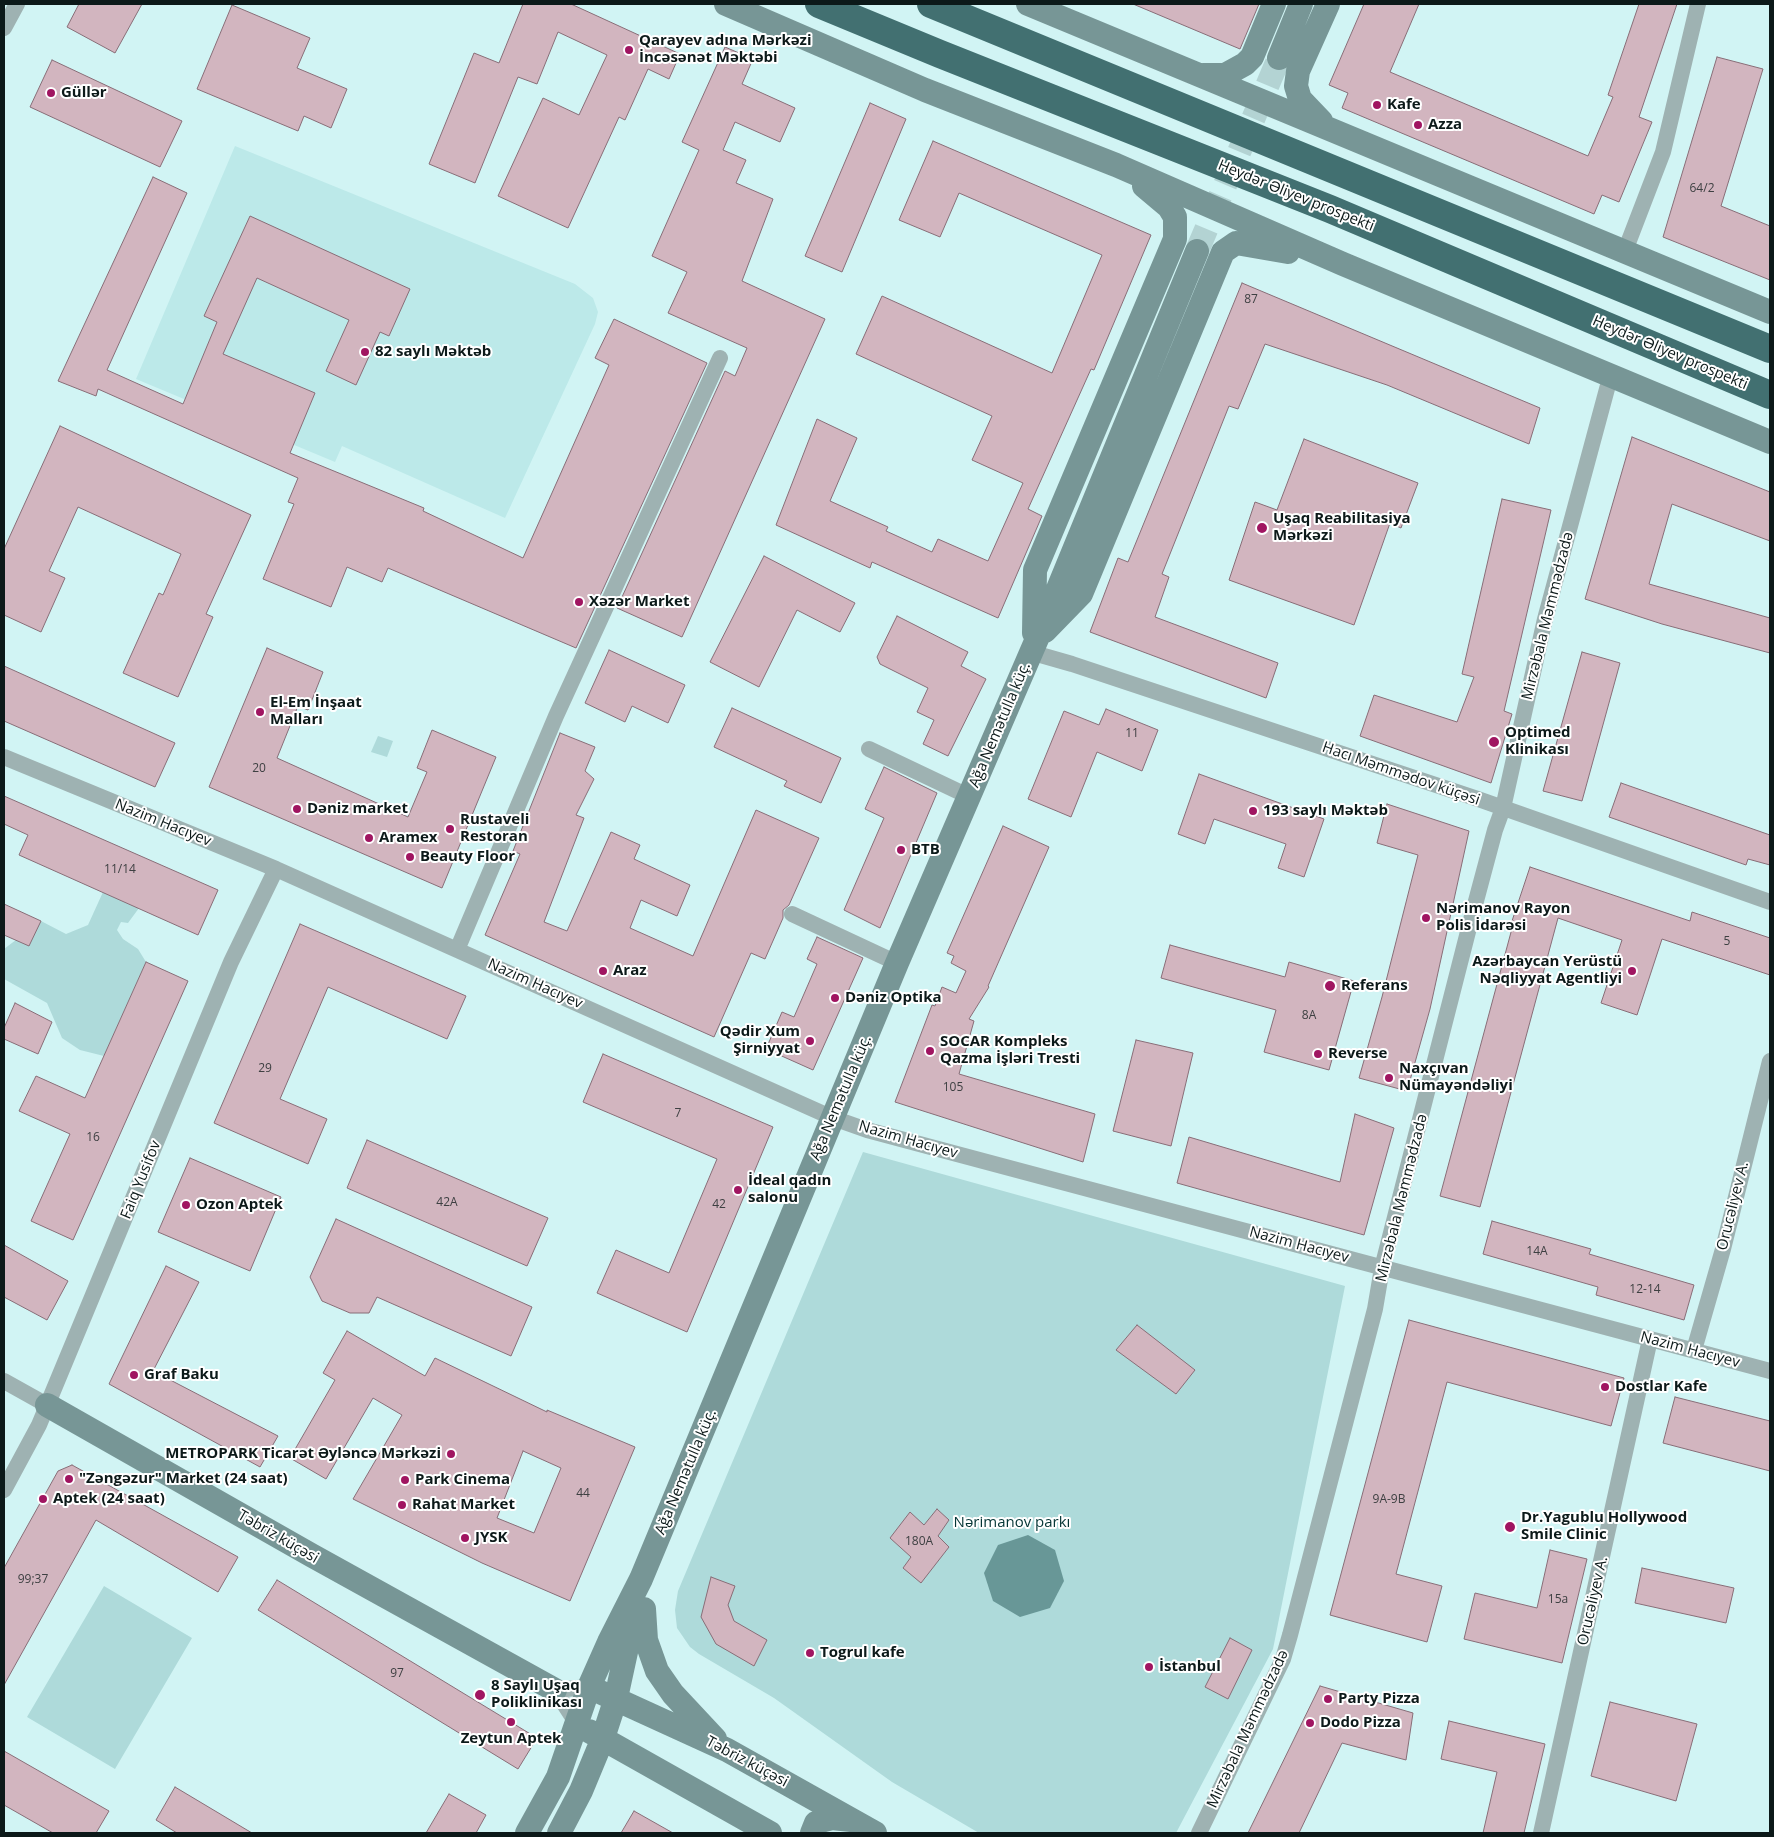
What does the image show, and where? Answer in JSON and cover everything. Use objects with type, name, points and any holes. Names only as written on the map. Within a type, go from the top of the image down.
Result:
[{"type":"highway","name":"Heydər Əliyev prospekti","points":[[819,4],[949,58],[1330,209],[1770,395]]},
{"type":"highway","points":[[931,4],[1770,349]]},
{"type":"street","points":[[4,28],[17,4]]},
{"type":"street","points":[[726,4],[925,90],[1116,166],[1343,264],[1611,374],[1770,442]]},
{"type":"street","points":[[1028,4],[1770,312]]},
{"type":"street","points":[[1199,75],[1225,75],[1245,64],[1252,56],[1274,4]]},
{"type":"street","points":[[1279,58],[1301,4]]},
{"type":"street","points":[[1328,4],[1298,71],[1296,86],[1300,98],[1308,109],[1328,128]]},
{"type":"street","points":[[1625,251],[1663,152],[1698,4]]},
{"type":"street","points":[[1032,648],[1035,570],[1176,232],[1175,217],[1160,197],[1116,166]]},
{"type":"street","points":[[1032,648],[1081,594],[1220,257],[1227,247],[1236,242],[1247,243],[1343,264]]},
{"type":"street","name":"Ağa Nemətulla küç.","points":[[641,1579],[897,963],[1046,618],[1197,251]]},
{"type":"street","points":[[457,950],[556,716],[720,358]]},
{"type":"street","name":"Mirzəbala Məmmədzadə","points":[[1199,1833],[1283,1659],[1375,1310],[1382,1268],[1472,916],[1495,830],[1503,808],[1545,619],[1611,374]]},
{"type":"street","name":"Hacı Məmmədov küçəsi","points":[[1032,648],[1072,664],[1503,808],[1770,902]]},
{"type":"street","points":[[869,749],[970,797]]},
{"type":"street","name":"Nazim Hacıyev","points":[[4,757],[276,869],[833,1118],[867,1130],[1770,1371]]},
{"type":"street","name":"Faiq Yusifov","points":[[4,1490],[39,1426],[231,962],[276,869]]},
{"type":"street","points":[[792,914],[897,963]]},
{"type":"street","name":"Orucəliyev A.","points":[[1694,1350],[1723,1249],[1770,1062]]},
{"type":"street","name":"Orucəliyev A.","points":[[1541,1833],[1650,1339]]},
{"type":"street","name":"Təbriz küçəsi","points":[[4,1381],[311,1555],[555,1690]]},
{"type":"street","points":[[527,1833],[558,1777],[589,1687],[609,1642],[641,1579]]},
{"type":"street","points":[[559,1833],[582,1791],[603,1738],[616,1698],[641,1579]]},
{"type":"street","points":[[641,1579],[646,1640],[657,1671],[673,1694],[727,1750]]},
{"type":"street","points":[[589,1687],[555,1690],[577,1724],[770,1833]]},
{"type":"street","name":"Təbriz küçəsi","points":[[589,1687],[727,1750],[874,1833]]},
{"type":"street","points":[[812,1833],[816,1823],[824,1820],[832,1818],[852,1820]]},
{"type":"shaded area","name":"82 saylı Məktəb","points":[[235,146],[575,284],[593,298],[598,312],[595,324],[505,518],[342,446],[335,462],[136,379]]},
{"type":"shaded area","points":[[1028,1535],[1055,1550],[1064,1581],[1050,1608],[1020,1617],[993,1601],[984,1573],[998,1545]]},
{"type":"green space","points":[[378,736],[393,741],[387,757],[371,752]]},
{"type":"green space","points":[[103,892],[139,908],[128,923],[121,922],[117,930],[123,939],[138,949],[146,962],[104,1056],[80,1050],[62,1038],[47,1003],[4,979],[4,949],[41,921],[66,934],[88,925]]},
{"type":"green space","name":"Nərimanov parkı","points":[[863,1152],[1345,1286],[1273,1649],[1176,1833],[979,1833],[892,1782],[774,1698],[699,1654],[690,1647],[677,1628],[675,1610],[678,1591]]},
{"type":"green space","points":[[104,1586],[192,1638],[115,1769],[27,1717]]},
{"type":"building","points":[[79,4],[142,4],[115,53],[67,27]]},
{"type":"building","points":[[523,4],[571,4],[680,54],[669,79],[648,69],[625,120],[619,117],[568,228],[498,196],[543,98],[579,115],[607,55],[558,32],[537,84],[518,77],[475,183],[429,164],[474,53],[499,63]]},
{"type":"building","points":[[1133,4],[1259,4],[1240,49]]},
{"type":"building","points":[[1364,4],[1419,4],[1390,72],[1588,156],[1613,97],[1608,95],[1639,4],[1677,4],[1639,117],[1652,122],[1619,202],[1602,195],[1594,214],[1342,108],[1348,93],[1329,85]]},
{"type":"building","points":[[232,5],[310,38],[297,68],[347,89],[331,128],[304,116],[298,131],[197,89]]},
{"type":"building","points":[[725,47],[753,59],[742,84],[795,108],[780,142],[735,122],[723,150],[746,160],[736,183],[773,199],[742,281],[825,319],[682,637],[617,608],[725,371],[735,376],[747,348],[668,313],[687,272],[652,256],[699,150],[682,142]]},
{"type":"building","points":[[1717,57],[1763,69],[1721,206],[1770,226],[1770,280],[1663,237]]},
{"type":"building","points":[[52,60],[182,121],[160,167],[30,107]]},
{"type":"building","points":[[870,103],[906,119],[842,272],[805,256]]},
{"type":"building","points":[[933,141],[1151,235],[1094,370],[1091,369],[1028,509],[1042,516],[998,618],[872,562],[870,568],[776,525],[817,419],[857,438],[830,501],[888,527],[886,531],[932,552],[938,539],[988,561],[1023,483],[972,460],[992,416],[856,354],[882,296],[1052,373],[1102,255],[959,193],[940,237],[899,220]]},
{"type":"building","points":[[153,177],[187,193],[107,370],[183,404],[217,322],[204,316],[250,216],[410,289],[389,336],[380,332],[356,385],[326,371],[349,320],[257,278],[223,354],[315,393],[290,453],[424,508],[423,511],[523,558],[609,365],[595,358],[614,319],[707,363],[576,648],[388,568],[382,582],[347,567],[331,607],[263,579],[294,504],[288,502],[298,478],[98,389],[96,396],[58,381]]},
{"type":"building","points":[[1242,283],[1540,408],[1529,444],[1387,385],[1265,344],[1238,409],[1229,406],[1162,574],[1169,577],[1155,617],[1278,663],[1266,698],[1090,632],[1118,558],[1128,562]]},
{"type":"building","points":[[60,426],[251,515],[206,614],[213,617],[178,697],[123,673],[159,593],[163,595],[181,554],[78,507],[49,571],[65,578],[41,632],[4,615],[4,549]]},
{"type":"building","points":[[1632,437],[1770,492],[1770,541],[1672,504],[1649,584],[1770,618],[1770,653],[1662,624],[1585,599]]},
{"type":"building","points":[[1304,439],[1418,483],[1401,528],[1390,523],[1354,625],[1229,580],[1255,502],[1277,510]]},
{"type":"building","points":[[1502,499],[1551,510],[1504,711],[1512,714],[1491,783],[1360,736],[1374,695],[1457,722],[1474,677],[1462,674]]},
{"type":"building","points":[[764,556],[855,603],[840,632],[797,610],[759,687],[710,662]]},
{"type":"building","points":[[897,616],[968,652],[961,666],[986,679],[948,756],[923,744],[934,720],[917,712],[928,688],[880,664],[877,657]]},
{"type":"building","points":[[267,648],[323,672],[308,710],[298,706],[277,758],[408,817],[427,772],[417,768],[432,730],[496,757],[442,888],[209,787]]},
{"type":"building","points":[[609,650],[685,685],[668,723],[632,706],[625,722],[585,703]]},
{"type":"building","points":[[1582,652],[1620,663],[1582,801],[1543,791]]},
{"type":"building","points":[[4,666],[175,743],[155,787],[4,721]]},
{"type":"building","points":[[732,708],[841,758],[821,803],[784,786],[787,781],[714,747]]},
{"type":"building","points":[[1106,709],[1158,730],[1142,771],[1097,752],[1071,817],[1028,799],[1064,711],[1099,725]]},
{"type":"building","points":[[560,733],[595,747],[585,771],[594,779],[576,815],[584,818],[544,922],[567,931],[611,832],[640,845],[634,859],[690,885],[677,916],[641,900],[630,928],[693,956],[756,810],[819,838],[789,905],[783,910],[783,918],[765,959],[751,953],[714,1037],[485,935],[520,854],[513,851]]},
{"type":"building","points":[[884,767],[937,793],[880,928],[844,910],[884,818],[865,809]]},
{"type":"building","points":[[1199,774],[1324,819],[1304,877],[1278,868],[1286,844],[1214,819],[1205,844],[1178,834]]},
{"type":"building","points":[[1621,783],[1770,835],[1770,865],[1748,859],[1746,865],[1609,817]]},
{"type":"building","points":[[4,796],[218,890],[198,935],[19,855],[28,835],[4,824]]},
{"type":"building","name":"Nərimanov Rayon Polis İdarəsi","points":[[1387,804],[1469,831],[1430,1009],[1407,1091],[1359,1078],[1382,997],[1418,855],[1377,843]]},
{"type":"building","points":[[1003,826],[1049,847],[989,987],[969,1019],[974,1021],[959,1074],[1095,1114],[1083,1162],[895,1102],[932,1005],[935,1006],[942,987],[956,993],[966,971],[951,963],[954,956],[947,953]]},
{"type":"building","points":[[1530,867],[1690,921],[1692,912],[1770,938],[1770,975],[1662,939],[1637,1015],[1601,1003],[1622,940],[1558,918],[1480,1207],[1440,1196],[1514,921],[1512,921]]},
{"type":"building","points":[[4,904],[41,921],[29,946],[4,935]]},
{"type":"building","points":[[300,924],[466,996],[447,1039],[328,987],[280,1099],[327,1119],[308,1164],[214,1123]]},
{"type":"building","points":[[817,937],[863,958],[813,1070],[766,1049],[782,1012],[794,1017],[817,964],[807,959]]},
{"type":"building","points":[[1170,945],[1285,977],[1289,962],[1354,981],[1329,1070],[1264,1052],[1276,1010],[1161,978]]},
{"type":"building","points":[[146,962],[188,981],[73,1240],[31,1221],[70,1134],[19,1111],[36,1076],[85,1098]]},
{"type":"building","points":[[15,1003],[52,1022],[38,1054],[4,1039],[4,1028]]},
{"type":"building","points":[[1136,1040],[1193,1053],[1171,1146],[1113,1131]]},
{"type":"building","points":[[603,1054],[773,1127],[687,1332],[597,1293],[616,1250],[669,1273],[717,1159],[583,1102]]},
{"type":"building","points":[[1355,1114],[1394,1128],[1364,1235],[1177,1183],[1189,1137],[1340,1182]]},
{"type":"building","points":[[367,1140],[548,1218],[527,1266],[347,1188]]},
{"type":"building","points":[[190,1158],[281,1197],[250,1271],[158,1232]]},
{"type":"building","points":[[336,1219],[532,1307],[511,1356],[377,1297],[369,1313],[350,1313],[322,1301],[310,1277]]},
{"type":"building","points":[[1492,1221],[1591,1249],[1589,1254],[1694,1285],[1684,1320],[1596,1295],[1598,1287],[1483,1254]]},
{"type":"building","points":[[4,1245],[68,1281],[47,1320],[4,1297]]},
{"type":"building","points":[[166,1266],[199,1282],[153,1371],[278,1436],[260,1467],[109,1384]]},
{"type":"building","points":[[1409,1320],[1624,1378],[1611,1426],[1447,1382],[1396,1574],[1442,1586],[1427,1642],[1330,1615]]},
{"type":"building","points":[[1137,1325],[1195,1370],[1176,1394],[1116,1350]]},
{"type":"building","points":[[347,1331],[425,1376],[435,1358],[547,1412],[547,1410],[635,1447],[570,1601],[482,1563],[353,1499],[402,1415],[373,1398],[326,1479],[290,1458],[335,1380],[323,1373]],"holes":[[[523,1451],[561,1468],[534,1533],[497,1518]]]},
{"type":"building","points":[[1675,1397],[1770,1421],[1770,1471],[1663,1443]]},
{"type":"building","points":[[72,1465],[238,1557],[218,1592],[96,1520],[4,1685],[4,1568],[58,1471]]},
{"type":"building","points":[[937,1509],[949,1520],[938,1536],[949,1547],[921,1583],[903,1568],[911,1557],[890,1538],[910,1512],[924,1525]]},
{"type":"building","points":[[1550,1550],[1587,1559],[1562,1663],[1464,1639],[1475,1593],[1537,1608]]},
{"type":"building","points":[[1642,1568],[1734,1588],[1726,1623],[1635,1603]]},
{"type":"building","points":[[711,1577],[735,1586],[728,1605],[734,1621],[767,1640],[754,1666],[716,1644],[701,1617]]},
{"type":"building","points":[[277,1580],[537,1738],[518,1769],[258,1610]]},
{"type":"building","points":[[1230,1638],[1252,1650],[1228,1699],[1205,1687]]},
{"type":"building","points":[[1320,1686],[1413,1713],[1406,1760],[1342,1743],[1299,1833],[1248,1833]]},
{"type":"building","points":[[1610,1702],[1697,1724],[1676,1801],[1591,1776]]},
{"type":"building","points":[[1449,1721],[1545,1744],[1524,1833],[1483,1833],[1497,1772],[1441,1759]]},
{"type":"building","points":[[4,1751],[109,1811],[96,1833],[53,1833],[4,1805]]},
{"type":"building","points":[[175,1787],[252,1833],[177,1833],[156,1820]]},
{"type":"building","points":[[449,1794],[486,1815],[476,1833],[426,1833]]},
{"type":"building","points":[[634,1811],[673,1833],[621,1833]]},
{"type":"tunnel","points":[[1197,251],[1279,58]]},
{"type":"place","name":"Qarayev adına Mərkəzi İncəsənət Məktəbi","points":[[629,50]]},
{"type":"place","name":"Güllər","points":[[51,93]]},
{"type":"place","name":"Kafe","points":[[1377,105]]},
{"type":"place","name":"Azza","points":[[1418,125]]},
{"type":"place","name":"82 saylı Məktəb","points":[[365,352]]},
{"type":"place","name":"Uşaq Reabilitasiya Mərkəzi","points":[[1262,528]]},
{"type":"place","name":"Xəzər Market","points":[[579,602]]},
{"type":"place","name":"El-Em İnşaat Malları","points":[[260,712]]},
{"type":"place","name":"Optimed Klinikası","points":[[1494,742]]},
{"type":"place","name":"Dəniz market","points":[[297,809]]},
{"type":"place","name":"193 saylı Məktəb","points":[[1253,811]]},
{"type":"place","name":"Rustaveli Restoran","points":[[450,829]]},
{"type":"place","name":"Aramex","points":[[369,838]]},
{"type":"place","name":"BTB","points":[[901,850]]},
{"type":"place","name":"Beauty Floor","points":[[410,857]]},
{"type":"place","name":"Nərimanov Rayon Polis İdarəsi","points":[[1426,918]]},
{"type":"place","name":"Araz","points":[[603,971]]},
{"type":"place","name":"Azərbaycan Yerüstü Nəqliyyat Agentliyi","points":[[1632,971]]},
{"type":"place","name":"Referans","points":[[1330,986]]},
{"type":"place","name":"Dəniz Optika","points":[[835,998]]},
{"type":"place","name":"Qədir Xum Şirniyyat","points":[[810,1041]]},
{"type":"place","name":"SOCAR Kompleks Qazma İşləri Tresti","points":[[930,1051]]},
{"type":"place","name":"Reverse","points":[[1318,1054]]},
{"type":"place","name":"Naxçıvan Nümayəndəliyi","points":[[1389,1078]]},
{"type":"place","name":"İdeal qadın salonu","points":[[738,1190]]},
{"type":"place","name":"Ozon Aptek","points":[[186,1205]]},
{"type":"place","name":"Graf Baku","points":[[134,1375]]},
{"type":"place","name":"Dostlar Kafe","points":[[1605,1387]]},
{"type":"place","name":"METROPARK Ticarət Əyləncə Mərkəzi","points":[[451,1454]]},
{"type":"place","name":"\"Zəngəzur\" Market (24 saat)","points":[[69,1479]]},
{"type":"place","name":"Park Cinema","points":[[405,1480]]},
{"type":"place","name":"Aptek (24 saat)","points":[[43,1499]]},
{"type":"place","name":"Rahat Market","points":[[402,1505]]},
{"type":"place","name":"Dr.Yagublu Hollywood Smile Clinic","points":[[1510,1527]]},
{"type":"place","name":"JYSK","points":[[465,1538]]},
{"type":"place","name":"Togrul kafe","points":[[810,1653]]},
{"type":"place","name":"İstanbul","points":[[1149,1667]]},
{"type":"place","name":"8 Saylı Uşaq Poliklinikası","points":[[480,1695]]},
{"type":"place","name":"Party Pizza","points":[[1328,1699]]},
{"type":"place","name":"Zeytun Aptek","points":[[511,1722]]},
{"type":"place","name":"Dodo Pizza","points":[[1310,1723]]}]
